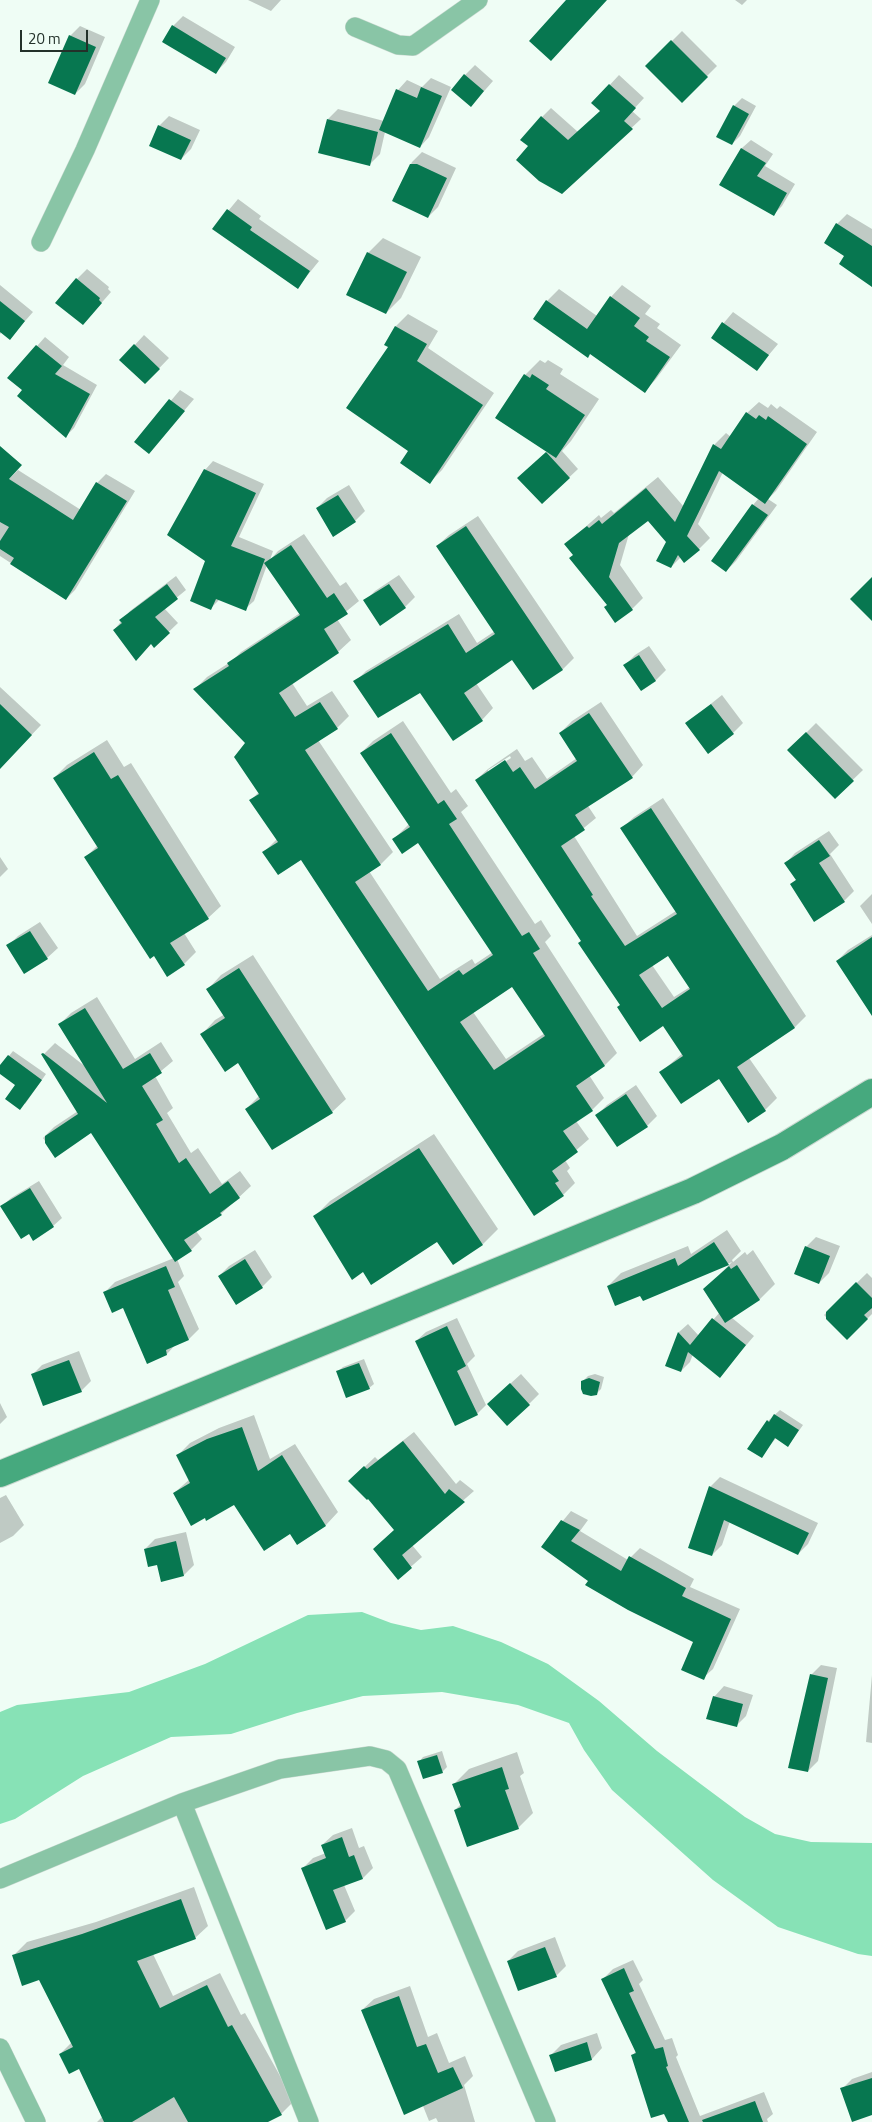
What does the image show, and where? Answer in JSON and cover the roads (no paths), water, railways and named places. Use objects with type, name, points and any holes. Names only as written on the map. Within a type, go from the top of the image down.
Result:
[{"type":"main road","points":[[0,1474],[693,1191],[782,1147],[872,1092]]},
{"type":"street","points":[[41,242],[86,150],[150,0]]},
{"type":"street","points":[[356,27],[398,45],[413,46],[478,0]]},
{"type":"street","points":[[0,1879],[182,1803],[280,1769],[370,1756],[386,1760],[397,1770],[546,2122]]},
{"type":"street","points":[[182,1803],[309,2122]]},
{"type":"street","points":[[0,2048],[36,2122]]}]
